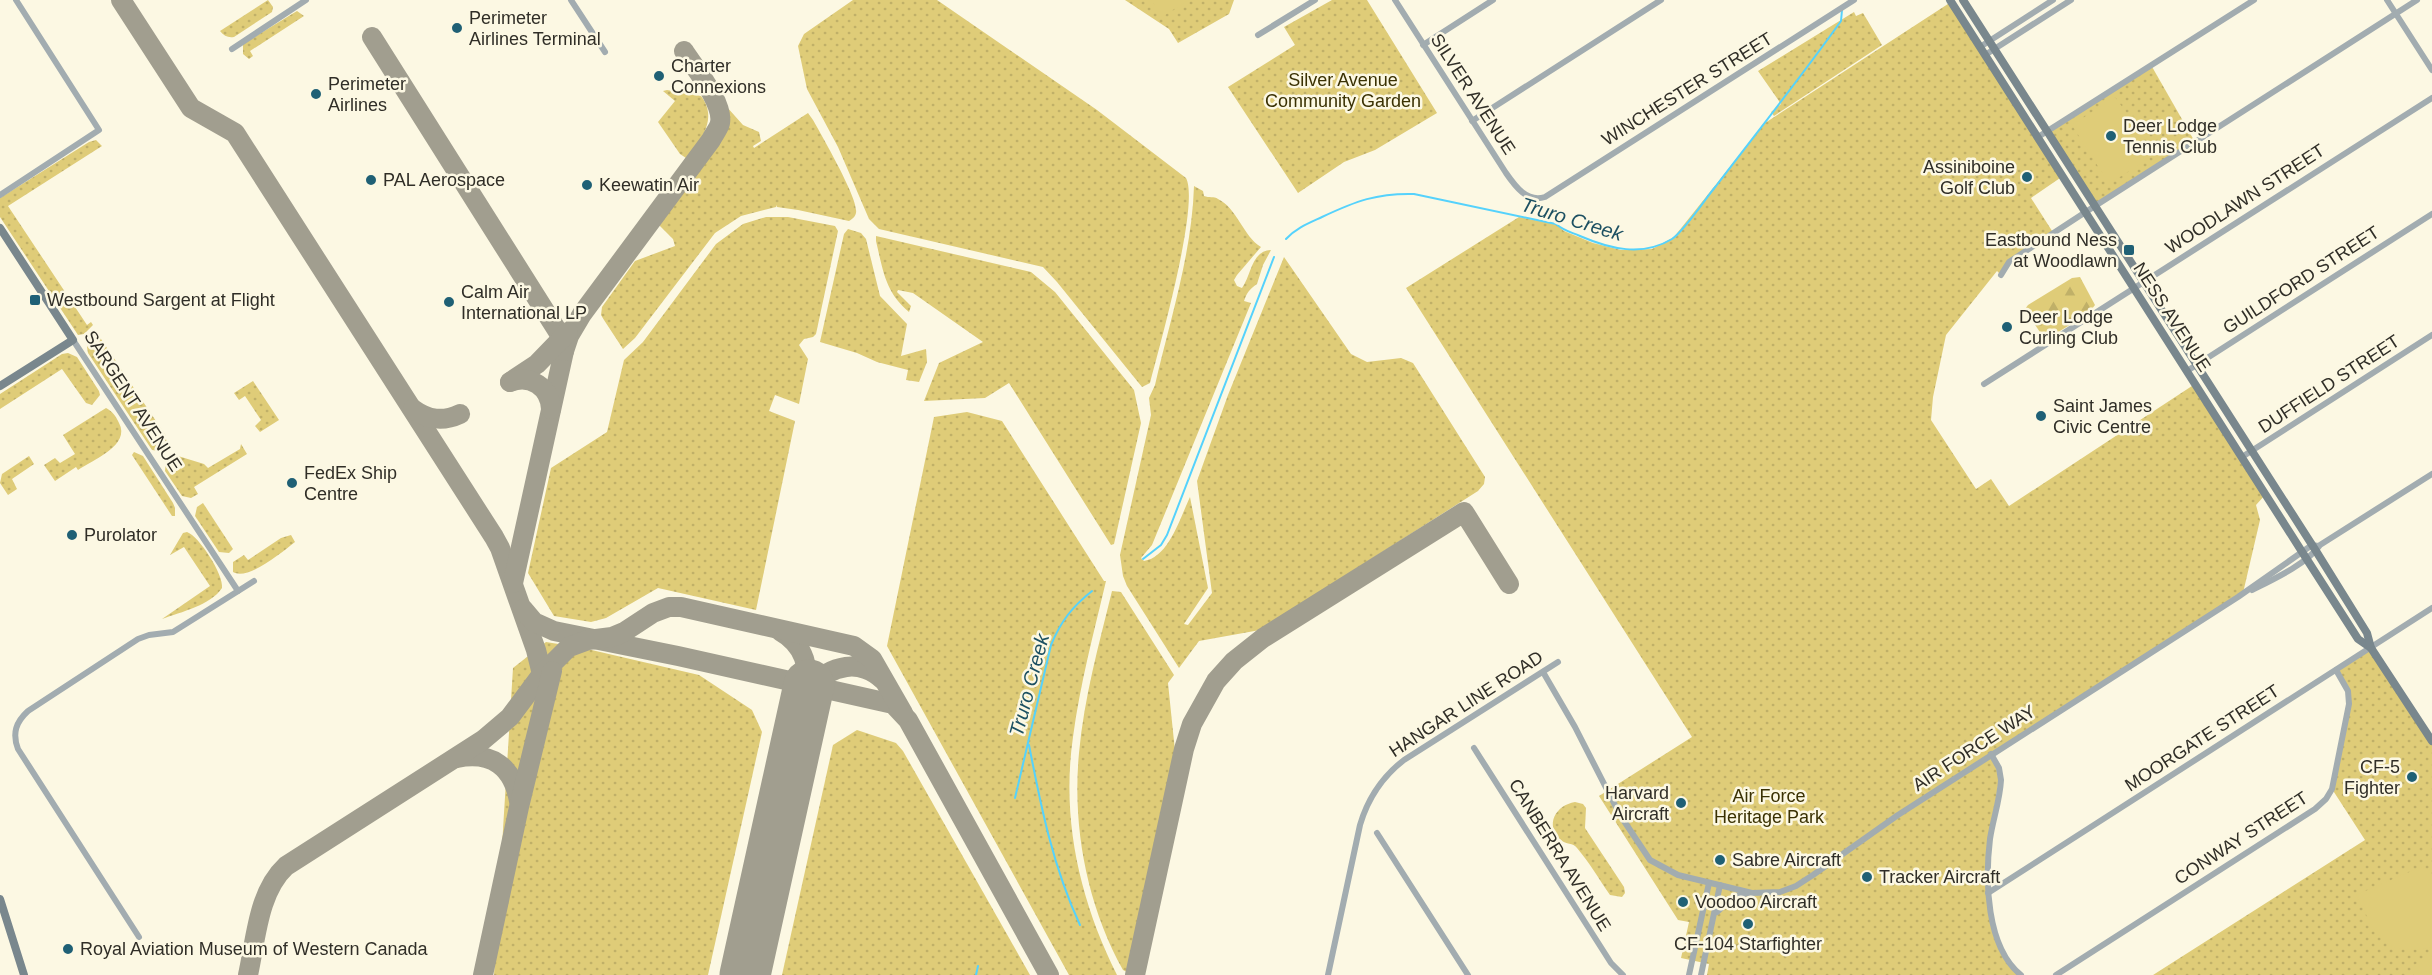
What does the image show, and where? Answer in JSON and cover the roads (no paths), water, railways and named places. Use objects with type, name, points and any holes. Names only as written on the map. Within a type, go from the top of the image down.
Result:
[{"type":"main road","name":"NESS AVENUE","points":[[1950,0],[2303,555],[2358,639],[2371,648]]},
{"type":"main road","name":"NESS AVENUE","points":[[1963,0],[2315,548],[2367,633],[2371,648],[2431,738]]},
{"type":"main road","name":"SARGENT AVENUE","points":[[0,228],[73,340]]},
{"type":"main road","points":[[0,386],[73,340]]},
{"type":"main road","points":[[0,899],[24,975]]},
{"type":"street","points":[[0,195],[99,130],[16,0]]},
{"type":"street","points":[[232,49],[306,0]]},
{"type":"street","points":[[571,0],[605,52]]},
{"type":"street","points":[[1258,35],[1314,0]]},
{"type":"street","name":"SILVER AVENUE","points":[[1395,0],[1512,181],[1525,194],[1533,198]]},
{"type":"street","points":[[1423,45],[1493,0]]},
{"type":"street","points":[[1472,121],[1661,0]]},
{"type":"street","points":[[1980,46],[2053,0]]},
{"type":"street","points":[[1985,55],[2071,0]]},
{"type":"street","points":[[2038,137],[2253,0]]},
{"type":"street","points":[[2387,0],[2432,70]]},
{"type":"street","points":[[2001,275],[2009,262],[2417,0]]},
{"type":"street","name":"WINCHESTER STREET","points":[[1533,198],[1545,197],[1853,1]]},
{"type":"street","name":"WOODLAWN STREET","points":[[1984,384],[2432,98]]},
{"type":"street","name":"GUILDFORD STREET","points":[[2187,371],[2432,214]]},
{"type":"street","name":"DUFFIELD STREET","points":[[2242,457],[2432,335]]},
{"type":"street","name":"SARGENT AVENUE","points":[[73,340],[238,591]]},
{"type":"street","name":"AIR FORCE WAY","points":[[1543,672],[1575,727],[1620,815],[1644,852],[1656,865],[1669,872],[1709,883],[1752,892],[1780,892],[1796,886],[1991,754],[2432,474]]},
{"type":"street","points":[[139,937],[21,755],[15,733],[20,719],[28,711],[138,639],[173,632],[254,581]]},
{"type":"street","name":"MOORGATE STREET","points":[[1988,893],[2432,608]]},
{"type":"street","name":"HANGAR LINE ROAD","points":[[1328,975],[1360,825],[1375,791],[1391,771],[1404,760],[1558,662]]},
{"type":"street","name":"CONWAY STREET","points":[[2056,975],[2315,809],[2326,799],[2332,789],[2349,704],[2348,691],[2336,670]]},
{"type":"street","name":"CANBERRA AVENUE","points":[[1474,748],[1611,963],[1623,975]]},
{"type":"street","points":[[1991,754],[1999,768],[2001,780],[1989,848],[1988,893],[1997,937],[2018,973]]},
{"type":"street","points":[[1377,833],[1468,975]]},
{"type":"street","points":[[1689,975],[1709,883]]},
{"type":"street","points":[[1701,975],[1720,885]]},
{"type":"street","points":[[1715,915],[1722,905],[1733,897],[1752,892]]},
{"type":"waterway","name":"Truro Creek","points":[[1286,239],[1308,224],[1356,202],[1389,195],[1414,194],[1556,224],[1591,241],[1614,247],[1638,249],[1661,245],[1677,235],[1695,214],[1841,21],[1842,10]]},
{"type":"waterway","name":"Truro Creek","points":[[1143,559],[1161,545],[1167,535],[1274,257]]},
{"type":"waterway","name":"Truro Creek","points":[[1015,798],[1051,645],[1068,615],[1092,591]]},
{"type":"waterway","points":[[1029,745],[1055,859],[1080,925]]},
{"type":"waterway","points":[[976,975],[978,966]]},
{"type":"place","name":"Perimeter Airlines Terminal","points":[[457,28]]},
{"type":"place","name":"Charter Connexions","points":[[659,76]]},
{"type":"place","name":"Perimeter Airlines","points":[[316,94]]},
{"type":"place","name":"Deer Lodge Tennis Club","points":[[2111,136]]},
{"type":"place","name":"Assiniboine Golf Club","points":[[2027,177]]},
{"type":"place","name":"PAL Aerospace","points":[[371,180]]},
{"type":"place","name":"Keewatin Air","points":[[587,185]]},
{"type":"place","name":"Eastbound Ness at Woodlawn","points":[[2129,250]]},
{"type":"place","name":"Westbound Sargent at Flight","points":[[35,300]]},
{"type":"place","name":"Calm Air International LP","points":[[449,302]]},
{"type":"place","name":"Deer Lodge Curling Club","points":[[2007,327]]},
{"type":"place","name":"Saint James Civic Centre","points":[[2041,416]]},
{"type":"place","name":"FedEx Ship Centre","points":[[292,483]]},
{"type":"place","name":"Purolator","points":[[72,535]]},
{"type":"place","name":"CF-5 Fighter","points":[[2412,777]]},
{"type":"place","name":"Harvard Aircraft","points":[[1681,803]]},
{"type":"place","name":"Sabre Aircraft","points":[[1720,860]]},
{"type":"place","name":"Tracker Aircraft","points":[[1867,877]]},
{"type":"place","name":"Voodoo Aircraft","points":[[1683,902]]},
{"type":"place","name":"CF-104 Starfighter","points":[[1748,924]]},
{"type":"place","name":"Royal Aviation Museum of Western Canada","points":[[68,949]]},
{"type":"park label","name":"Silver Avenue Community Garden","points":[[1343,90]]},
{"type":"park label","name":"Air Force Heritage Park","points":[[1769,806]]}]
